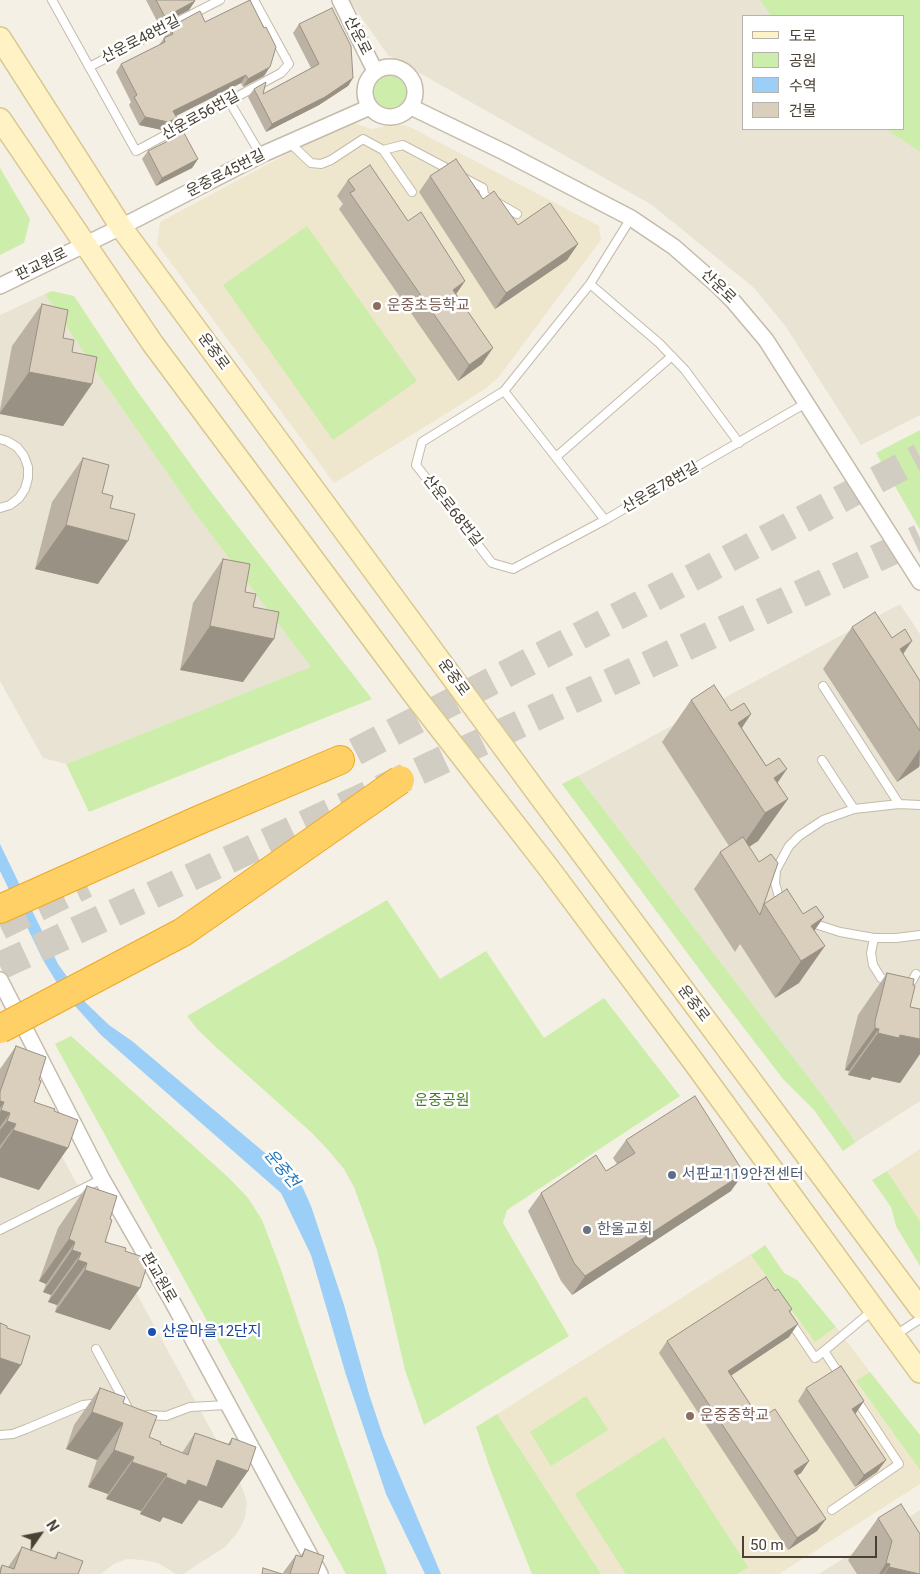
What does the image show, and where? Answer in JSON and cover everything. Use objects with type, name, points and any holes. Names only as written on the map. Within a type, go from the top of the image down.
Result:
[{"type":"highway","points":[[0,909],[199,820],[340,760]]},
{"type":"highway","points":[[0,1029],[183,932],[400,780]]},
{"type":"main road","name":"운중로","points":[[0,38],[121,227],[826,1184],[920,1308]]},
{"type":"main road","points":[[0,119],[158,352],[415,696],[548,866],[920,1372]]},
{"type":"street","name":"산운로","points":[[340,0],[375,71]]},
{"type":"street","points":[[390,66],[405,71],[414,84],[415,100],[411,107],[405,112],[390,117],[375,112],[370,107],[366,100],[366,84],[375,71],[390,66]]},
{"type":"street","name":"운중로45번길","points":[[85,245],[261,156],[370,107]]},
{"type":"street","name":"산운로","points":[[411,107],[504,152],[631,218],[653,232],[694,264],[733,301],[766,340],[920,582]]},
{"type":"street","name":"판교원로","points":[[0,286],[85,245]]},
{"type":"street","name":"판교원로","points":[[0,980],[102,1179],[172,1301],[227,1406],[320,1574]]},
{"type":"lane","name":"산운로48번길","points":[[52,0],[122,126]]},
{"type":"lane","name":"산운로48번길","points":[[89,67],[220,0]]},
{"type":"lane","name":"산운로56번길","points":[[122,126],[136,151],[281,73],[289,64],[254,0]]},
{"type":"lane","points":[[229,101],[261,156]]},
{"type":"lane","points":[[290,143],[311,163],[321,164],[331,160],[363,139],[383,150],[412,192]]},
{"type":"lane","points":[[383,150],[403,145],[483,188],[484,196],[517,214]]},
{"type":"lane","name":"산운로68번길","points":[[513,569],[492,563],[416,465],[422,442],[504,391],[590,284],[631,218]]},
{"type":"lane","points":[[590,284],[672,356],[685,370],[739,443]]},
{"type":"lane","points":[[556,457],[672,356]]},
{"type":"lane","points":[[504,391],[605,520]]},
{"type":"lane","name":"산운로78번길","points":[[513,569],[605,520],[806,404]]},
{"type":"lane","points":[[0,439],[17,447],[24,456],[28,467],[28,478],[25,489],[19,498],[10,505],[0,508]]},
{"type":"lane","points":[[823,686],[900,804]]},
{"type":"lane","points":[[822,760],[854,809]]},
{"type":"lane","points":[[788,909],[779,897],[775,883],[776,870],[789,846],[799,836],[824,820],[854,809],[900,804],[920,805]]},
{"type":"lane","points":[[802,920],[833,931],[874,938],[920,935]]},
{"type":"lane","points":[[874,938],[871,953],[873,965],[881,978],[889,983],[901,984],[912,981],[916,974]]},
{"type":"lane","points":[[0,1230],[102,1179]]},
{"type":"lane","points":[[783,1310],[815,1358],[873,1310]]},
{"type":"lane","points":[[893,1337],[920,1318]]},
{"type":"lane","points":[[96,1349],[130,1410]]},
{"type":"lane","points":[[824,1352],[846,1384]]},
{"type":"lane","points":[[832,1510],[899,1464],[851,1392]]},
{"type":"lane","points":[[0,1434],[13,1434],[83,1404],[95,1402],[111,1404],[153,1417],[166,1416],[190,1407],[227,1406]]},
{"type":"shaded area","points":[[349,0],[760,0],[770,15],[742,15],[742,130],[887,130],[920,152],[920,415],[861,445],[786,327],[754,288],[652,205],[388,55]]},
{"type":"shaded area","name":"운중초등학교","points":[[351,122],[372,129],[395,124],[412,128],[599,226],[601,240],[498,378],[460,405],[334,483],[157,244],[160,222],[339,126]]},
{"type":"shaded area","points":[[45,294],[168,474],[231,561],[312,667],[66,764],[43,758],[0,681],[0,315]]},
{"type":"shaded area","points":[[900,604],[920,634],[920,1101],[856,1142],[578,776]]},
{"type":"shaded area","points":[[11,1063],[241,1485],[247,1501],[245,1518],[238,1532],[225,1547],[183,1574],[176,1574],[158,1563],[127,1559],[114,1564],[101,1574],[0,1574],[0,1068]]},
{"type":"shaded area","points":[[920,1149],[920,1221],[887,1171]]},
{"type":"shaded area","name":"운중중학교","points":[[751,1254],[815,1342],[836,1327],[870,1372],[857,1382],[920,1470],[920,1484],[779,1574],[601,1574],[497,1414]]},
{"type":"shaded area","points":[[920,1510],[920,1574],[819,1574]]},
{"type":"green space","points":[[760,0],[920,0],[920,152],[887,130],[905,130],[905,15],[770,15]]},
{"type":"green space","points":[[390,76],[396,77],[401,81],[405,86],[405,98],[401,103],[396,107],[390,108],[384,107],[379,103],[375,98],[374,92],[375,86],[379,81],[384,77]]},
{"type":"green space","points":[[0,168],[30,219],[24,243],[0,255]]},
{"type":"green space","points":[[307,226],[417,381],[333,440],[223,285]]},
{"type":"green space","points":[[52,291],[74,296],[135,388],[205,484],[372,699],[89,812],[66,764],[311,667],[198,517],[100,377],[45,294]]},
{"type":"green space","points":[[920,430],[920,530],[876,453]]},
{"type":"green space","points":[[578,776],[856,1142],[843,1151],[814,1110],[783,1079],[714,989],[562,784]]},
{"type":"green space","name":"운중공원","points":[[387,900],[440,979],[486,951],[544,1038],[604,998],[680,1096],[507,1210],[503,1223],[569,1336],[424,1425],[405,1370],[377,1250],[354,1187],[344,1169],[312,1133],[218,1049],[198,1030],[187,1016]]},
{"type":"green space","points":[[71,1036],[229,1178],[248,1198],[262,1220],[387,1574],[346,1574],[55,1044]]},
{"type":"green space","points":[[887,1171],[920,1221],[920,1266],[896,1226],[891,1207],[872,1180]]},
{"type":"green space","points":[[765,1245],[784,1273],[797,1280],[836,1327],[815,1342],[751,1255]]},
{"type":"green space","points":[[870,1372],[920,1435],[920,1470],[856,1381]]},
{"type":"green space","points":[[586,1396],[608,1430],[551,1466],[530,1432]]},
{"type":"green space","points":[[497,1414],[601,1574],[532,1574],[491,1471],[476,1427]]},
{"type":"green space","points":[[664,1437],[748,1567],[737,1574],[626,1574],[575,1494]]},
{"type":"water","name":"운중천","points":[[0,844],[58,964],[86,1003],[109,1025],[132,1041],[302,1186],[311,1206],[344,1305],[383,1436],[441,1574],[425,1574],[386,1494],[346,1375],[311,1255],[281,1193],[101,1035],[75,1006],[57,983],[43,960],[0,871]]},
{"type":"building","points":[[156,0],[194,0],[195,1],[165,17]]},
{"type":"building","points":[[250,0],[276,47],[270,67],[248,79],[246,75],[173,111],[177,118],[168,122],[145,117],[134,97],[137,95],[121,64],[165,42],[164,38],[173,34],[170,27],[200,11],[205,22]]},
{"type":"building","points":[[332,8],[351,46],[353,78],[325,97],[272,124],[254,89],[266,82],[263,94],[319,64],[299,24]]},
{"type":"building","points":[[184,133],[198,159],[162,178],[148,151]]},
{"type":"building","points":[[456,159],[483,199],[494,191],[518,225],[550,203],[578,244],[506,293],[430,176]]},
{"type":"building","points":[[370,165],[408,221],[421,212],[465,281],[453,290],[493,348],[469,365],[350,193],[355,190],[348,180]]},
{"type":"building","points":[[42,304],[68,310],[63,338],[74,340],[72,352],[97,357],[92,384],[29,372]]},
{"type":"building","points":[[83,458],[109,465],[102,493],[113,496],[110,508],[135,514],[128,541],[66,525]]},
{"type":"building","points":[[223,559],[250,564],[245,592],[256,594],[253,607],[279,612],[274,639],[210,626]]},
{"type":"building","points":[[875,612],[892,638],[905,629],[912,641],[900,649],[920,681],[920,731],[852,627]]},
{"type":"building","points":[[714,685],[731,711],[744,703],[751,714],[738,723],[766,766],[779,758],[787,769],[774,778],[788,799],[765,813],[691,700]]},
{"type":"building","points":[[743,837],[759,862],[771,854],[778,863],[760,915],[720,852]]},
{"type":"building","points":[[787,889],[803,914],[816,906],[824,917],[811,926],[825,946],[801,961],[764,904]]},
{"type":"building","points":[[887,973],[914,979],[913,985],[915,986],[910,1007],[920,1009],[920,1039],[900,1035],[899,1038],[878,1033],[879,1029],[875,1028]]},
{"type":"building","points":[[16,1046],[46,1057],[34,1102],[78,1120],[68,1148],[13,1130],[16,1124],[7,1121],[10,1113],[1,1110],[4,1102],[0,1101],[0,1092]]},
{"type":"building","points":[[695,1096],[744,1173],[585,1276],[574,1263],[541,1193],[596,1155],[606,1171],[635,1153],[626,1140]]},
{"type":"building","points":[[87,1186],[117,1196],[105,1242],[126,1248],[125,1251],[149,1259],[140,1288],[85,1270],[87,1263],[78,1260],[81,1253],[72,1250],[75,1242],[69,1239]]},
{"type":"building","points":[[766,1277],[775,1291],[778,1289],[792,1309],[789,1311],[798,1324],[728,1371],[760,1419],[775,1409],[809,1461],[794,1471],[826,1519],[797,1538],[667,1341]]},
{"type":"building","points":[[0,1323],[7,1326],[7,1328],[30,1336],[21,1365],[0,1358]]},
{"type":"building","points":[[841,1366],[864,1401],[852,1409],[886,1460],[864,1475],[806,1388]]},
{"type":"building","points":[[100,1388],[125,1397],[123,1403],[157,1416],[149,1437],[161,1442],[160,1444],[188,1455],[195,1433],[230,1445],[232,1438],[256,1447],[248,1471],[217,1460],[207,1487],[188,1480],[186,1485],[166,1477],[167,1474],[132,1462],[134,1457],[114,1450],[123,1423],[92,1412]]},
{"type":"building","points":[[901,1504],[920,1534],[920,1574],[889,1567],[890,1564],[886,1563],[892,1541],[878,1518]]},
{"type":"building","points":[[22,1547],[56,1559],[58,1552],[83,1561],[78,1574],[0,1574],[2,1565],[14,1569]]},
{"type":"building","points":[[305,1549],[324,1556],[318,1574],[290,1574],[296,1555],[302,1557]]},
{"type":"building","points":[[263,1568],[282,1574],[262,1574]]},
{"type":"tunnel","points":[[318,771],[705,571],[920,457]]},
{"type":"tunnel","points":[[0,966],[920,538]]},
{"type":"tunnel","points":[[0,926],[86,884]]},
{"type":"place","name":"운중초등학교","points":[[377,306]]},
{"type":"place","name":"서판교119안전센터","points":[[672,1175]]},
{"type":"place","name":"한울교회","points":[[587,1230]]},
{"type":"place","name":"산운마을12단지","points":[[152,1332]]},
{"type":"place","name":"운중중학교","points":[[690,1416]]}]
